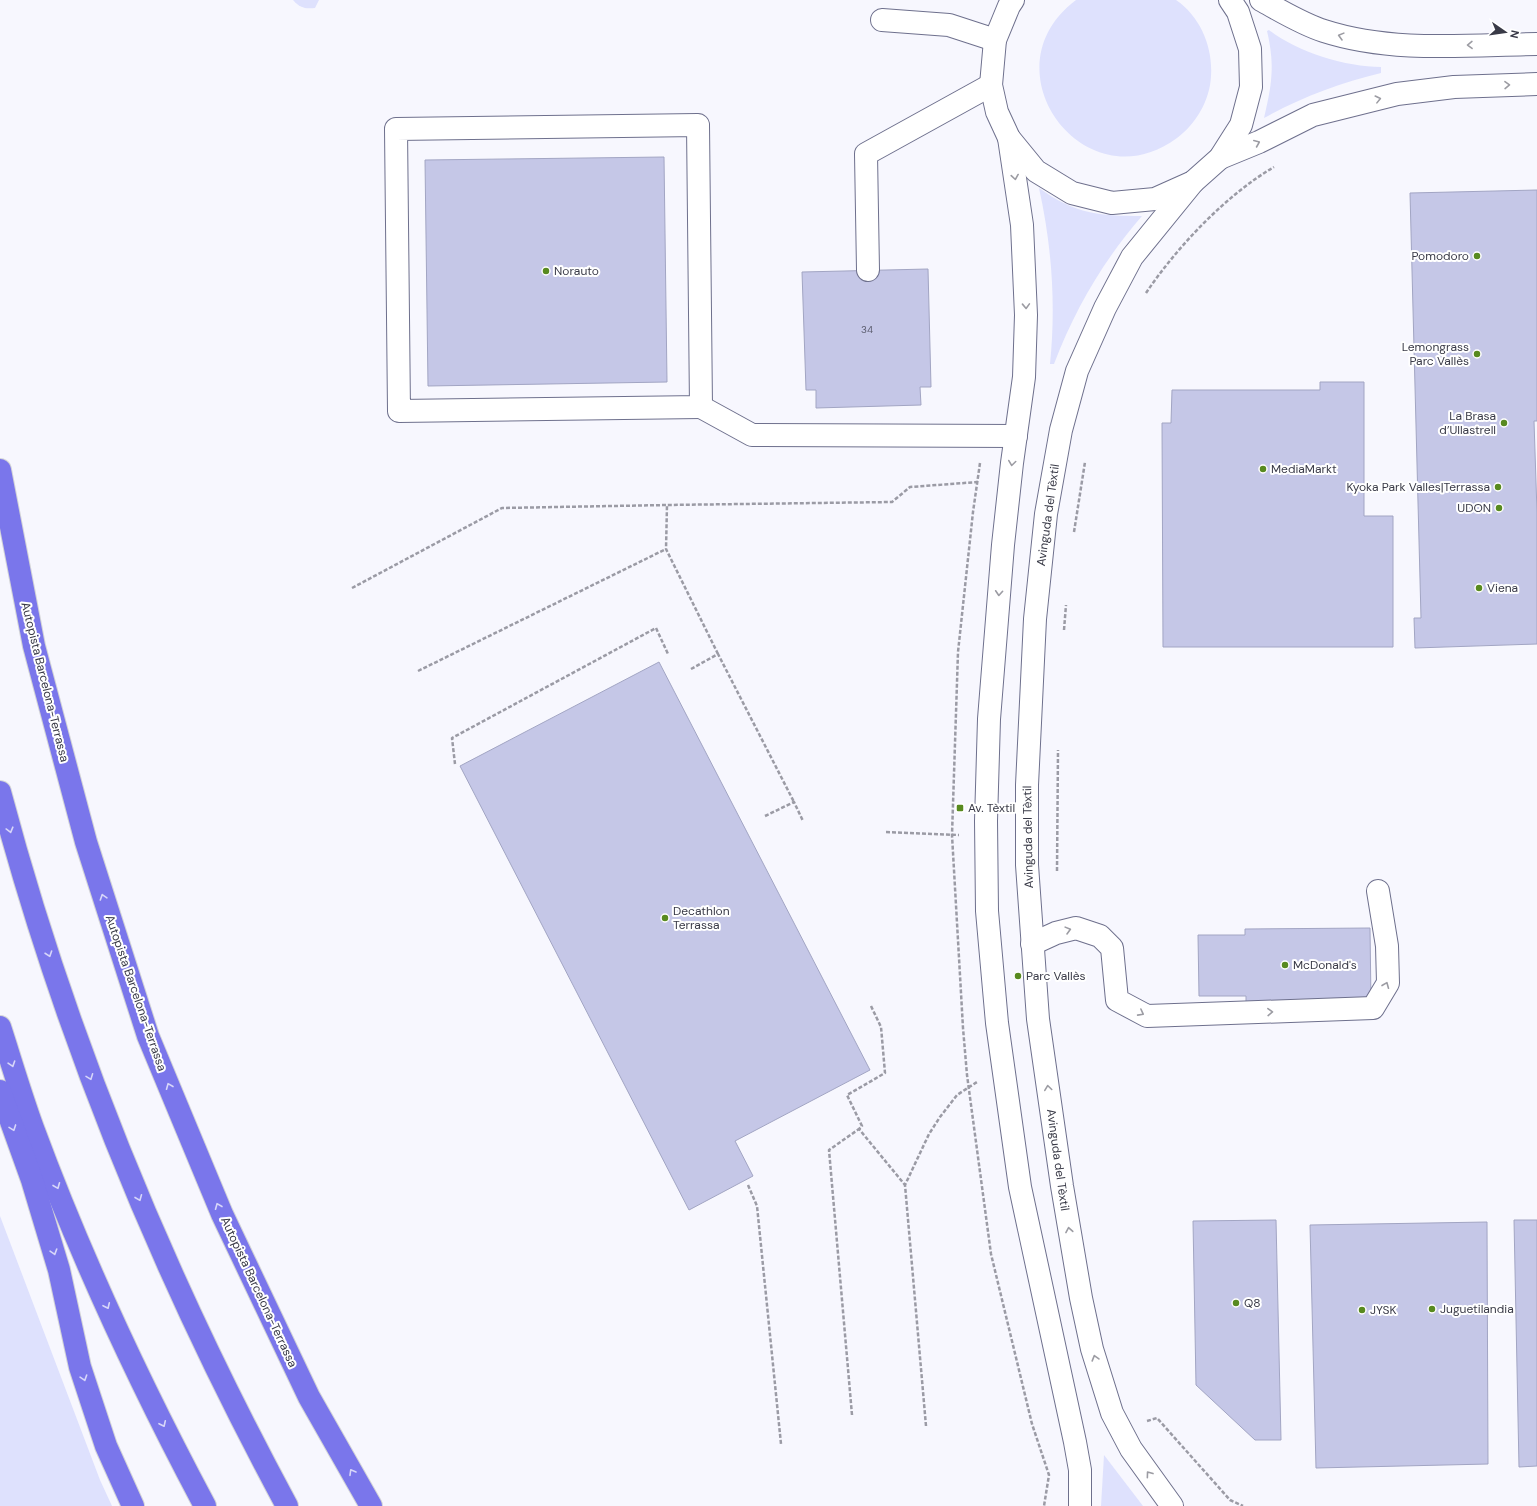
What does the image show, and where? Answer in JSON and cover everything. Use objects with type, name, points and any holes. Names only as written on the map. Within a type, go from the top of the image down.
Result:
[{"type":"highway","name":"Autopista Barcelona-Terrassa","points":[[0,470],[34,646],[86,842],[148,1036],[232,1235],[309,1397],[371,1506]]},
{"type":"highway","points":[[0,792],[22,875],[101,1105],[159,1248],[253,1443],[287,1506]]},
{"type":"highway","points":[[0,1027],[33,1128],[89,1267],[173,1445],[205,1506]]},
{"type":"highway","points":[[0,1091],[32,1180],[57,1262],[85,1381],[106,1446],[133,1506]]},
{"type":"street","points":[[1013,0],[995,40],[991,84],[997,112],[1009,138],[1036,171],[1072,193],[1112,203],[1155,199],[1193,182],[1220,158],[1241,125],[1251,87],[1250,48],[1238,12],[1230,0]]},
{"type":"street","points":[[1261,0],[1302,22],[1346,37],[1389,44],[1537,44]]},
{"type":"street","points":[[882,20],[949,25],[995,40]]},
{"type":"street","points":[[868,270],[866,154],[991,84]]},
{"type":"street","points":[[1220,158],[1259,142],[1313,115],[1397,94],[1454,86],[1537,84]]},
{"type":"street","points":[[701,407],[698,125],[396,129],[399,411],[701,407],[752,435],[1016,436]]},
{"type":"street","points":[[1009,138],[1022,225],[1026,315],[1024,377],[1003,546],[989,719],[986,821],[987,911],[997,1023],[1020,1187],[1080,1470],[1080,1496],[1070,1498],[1068,1506]]},
{"type":"street","name":"Avinguda del Tèxtil","points":[[1172,1506],[1131,1449],[1120,1429],[1103,1388],[1092,1349],[1081,1298],[1062,1186],[1038,1019],[1027,865],[1027,785],[1035,619],[1046,514],[1061,430],[1077,371],[1105,308],[1128,263],[1193,182]]},
{"type":"street","points":[[1032,944],[1056,933],[1076,928],[1100,936],[1112,948],[1117,1000],[1147,1016],[1373,1008],[1388,983],[1387,946],[1378,891]]},
{"type":"path","points":[[1144,296],[1184,242],[1247,186],[1277,166]]},
{"type":"path","points":[[1073,536],[1086,457]]},
{"type":"path","points":[[352,588],[502,508],[892,502],[910,487],[984,481]]},
{"type":"path","points":[[667,505],[666,549],[803,821]]},
{"type":"path","points":[[418,671],[666,549]]},
{"type":"path","points":[[1063,634],[1066,598]]},
{"type":"path","points":[[455,764],[452,738],[656,628],[668,654]]},
{"type":"path","points":[[691,669],[718,654]]},
{"type":"path","points":[[1057,878],[1058,748]]},
{"type":"path","points":[[765,816],[794,802]]},
{"type":"path","points":[[852,1415],[829,1150],[862,1126],[847,1096],[885,1073],[881,1027],[871,1006]]},
{"type":"path","points":[[926,1426],[905,1185],[929,1134],[940,1117],[957,1095],[979,1080]]},
{"type":"path","points":[[859,1129],[905,1185]]},
{"type":"path","points":[[748,1185],[758,1206],[781,1444]]},
{"type":"shaded area","points":[[293,0],[319,0],[315,8],[308,8],[298,5]]},
{"type":"shaded area","points":[[1076,0],[1176,0],[1185,7],[1199,24],[1204,34],[1210,55],[1210,85],[1201,111],[1190,126],[1177,138],[1143,154],[1110,155],[1081,143],[1058,121],[1043,92],[1040,61],[1050,29]]},
{"type":"shaded area","points":[[1269,30],[1293,45],[1322,57],[1353,64],[1381,67],[1381,73],[1321,91],[1264,118],[1272,74],[1271,54],[1267,31]]},
{"type":"shaded area","points":[[1039,188],[1064,203],[1088,212],[1142,216],[1115,250],[1091,286],[1071,324],[1054,364],[1050,364],[1053,320],[1052,276],[1047,232]]},
{"type":"shaded area","points":[[0,1216],[100,1480],[112,1506],[0,1506]]},
{"type":"shaded area","points":[[1104,1455],[1143,1506],[1101,1506]]},
{"type":"building","name":"Norauto","points":[[664,157],[667,382],[428,386],[425,160]]},
{"type":"building","points":[[1537,190],[1537,421],[1534,421],[1537,512],[1537,644],[1415,648],[1414,618],[1421,618],[1410,193]]},
{"type":"building","points":[[928,269],[931,387],[920,387],[921,405],[816,408],[816,390],[806,390],[802,272]]},
{"type":"building","name":"MediaMarkt","points":[[1320,382],[1364,382],[1364,516],[1393,516],[1393,647],[1163,647],[1162,423],[1171,423],[1172,390],[1320,390]]},
{"type":"building","name":"Decathlon Terrassa","points":[[659,662],[870,1070],[735,1141],[753,1176],[689,1210],[460,766]]},
{"type":"building","name":"McDonald's","points":[[1370,928],[1371,1002],[1246,1003],[1246,996],[1199,996],[1198,935],[1245,935],[1245,929]]},
{"type":"building","name":"Q8","points":[[1276,1220],[1281,1440],[1255,1440],[1196,1385],[1193,1221]]},
{"type":"building","points":[[1514,1220],[1537,1220],[1537,1466],[1519,1467]]},
{"type":"building","points":[[1487,1222],[1488,1464],[1316,1468],[1310,1225]]},
{"type":"place","name":"Pomodoro","points":[[1477,256]]},
{"type":"place","name":"Norauto","points":[[546,271]]},
{"type":"place","name":"Lemongrass Parc Vallès","points":[[1477,354]]},
{"type":"place","name":"La Brasa d’Ullastrell","points":[[1504,423]]},
{"type":"place","name":"MediaMarkt","points":[[1263,469]]},
{"type":"place","name":"Kyoka Park Valles|Terrassa","points":[[1498,487]]},
{"type":"place","name":"UDON","points":[[1499,508]]},
{"type":"place","name":"Viena","points":[[1479,588]]},
{"type":"place","name":"Av. Tèxtil","points":[[960,808]]},
{"type":"place","name":"Decathlon Terrassa","points":[[665,918]]},
{"type":"place","name":"McDonald's","points":[[1285,965]]},
{"type":"place","name":"Parc Vallès","points":[[1018,976]]},
{"type":"place","name":"Q8","points":[[1236,1303]]},
{"type":"place","name":"Juguetilandia","points":[[1432,1309]]},
{"type":"place","name":"JYSK","points":[[1362,1310]]}]
